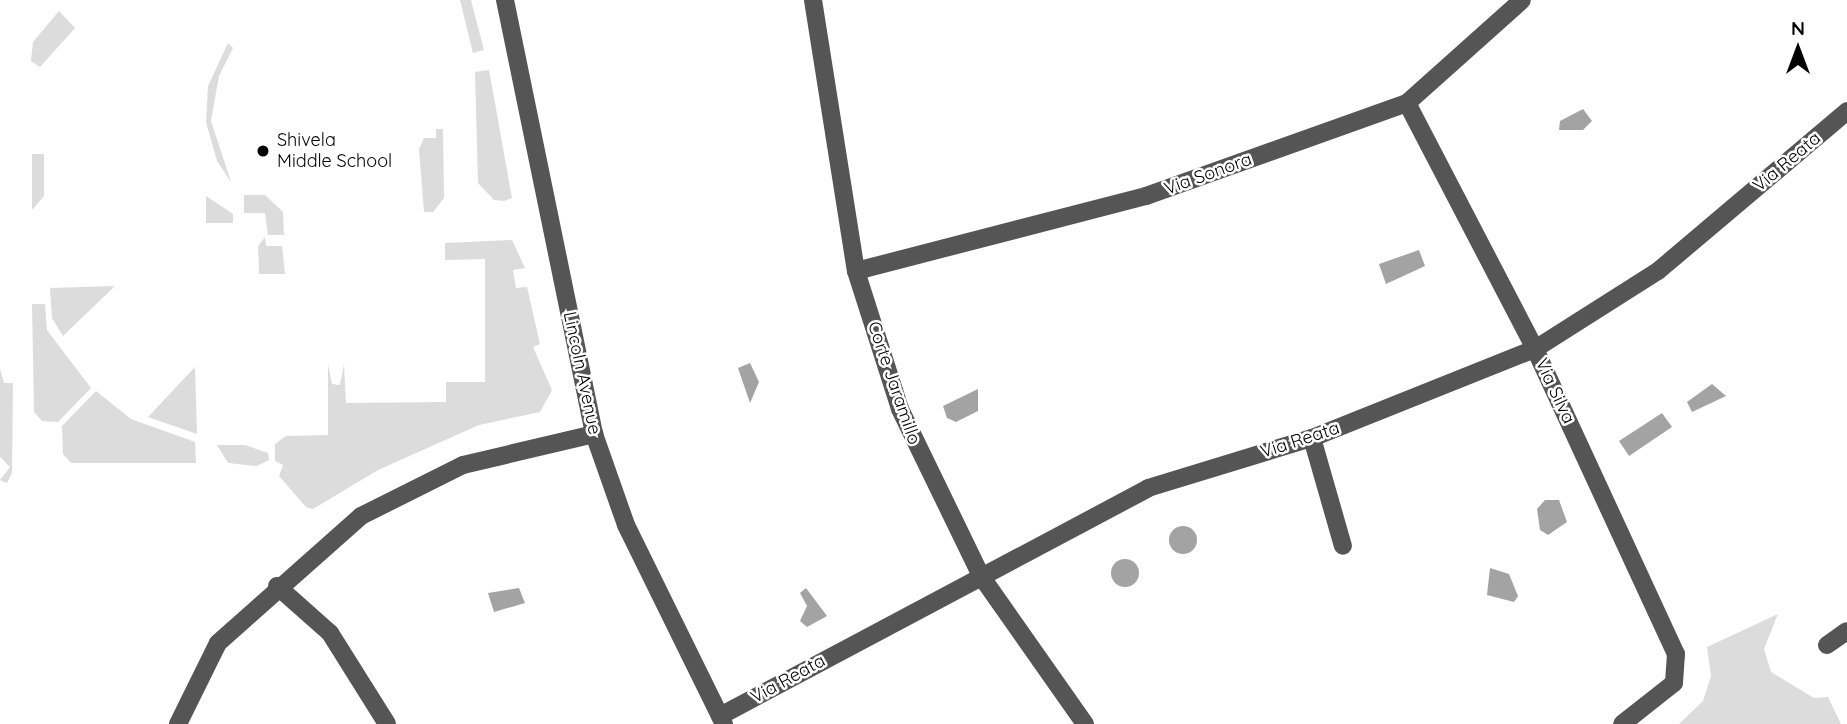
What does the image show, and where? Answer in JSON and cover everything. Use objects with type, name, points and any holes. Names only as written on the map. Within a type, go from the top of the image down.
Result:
[{"type":"street","name":"Lincoln Avenue","points":[[505,0],[594,434],[626,525],[722,720]]},
{"type":"street","name":"Corte Jaramillo","points":[[813,0],[856,271],[900,409],[981,576],[1085,724]]},
{"type":"street","name":"Via Sonora","points":[[856,271],[1146,196],[1407,103],[1522,0]]},
{"type":"street","name":"Via Silva","points":[[1407,103],[1535,349],[1676,654],[1671,685],[1622,724]]},
{"type":"street","name":"Via Reata","points":[[722,720],[981,576],[1148,488],[1312,438],[1535,349],[1658,271],[1847,111]]},
{"type":"street","points":[[178,724],[218,643],[277,586],[361,516],[463,465],[594,434]]},
{"type":"street","points":[[1312,438],[1343,546]]},
{"type":"street","points":[[277,586],[330,633],[387,724]]},
{"type":"street","points":[[1827,645],[1847,631]]},
{"type":"shaded area","points":[[460,0],[471,0],[484,50],[473,53]]},
{"type":"shaded area","points":[[59,11],[75,28],[40,67],[31,61],[33,42]]},
{"type":"shaded area","points":[[228,43],[233,48],[219,76],[211,121],[231,182],[217,161],[206,122],[208,86]]},
{"type":"shaded area","points":[[489,70],[512,198],[504,201],[494,200],[478,183],[475,72]]},
{"type":"shaded area","points":[[1583,109],[1592,121],[1583,130],[1559,130],[1560,121]]},
{"type":"shaded area","points":[[436,129],[443,129],[444,198],[433,212],[424,212],[419,149],[424,138],[436,138]]},
{"type":"shaded area","points":[[32,154],[44,154],[44,196],[32,210]]},
{"type":"shaded area","points":[[244,195],[265,195],[283,212],[284,235],[268,235],[265,213],[244,213]]},
{"type":"shaded area","points":[[206,196],[233,214],[233,223],[206,223]]},
{"type":"shaded area","points":[[265,237],[266,246],[282,246],[285,274],[259,274],[258,246]]},
{"type":"shaded area","points":[[512,240],[525,268],[513,270],[516,288],[527,287],[540,344],[533,347],[552,390],[540,412],[479,425],[378,470],[313,509],[306,507],[279,476],[283,465],[275,461],[275,444],[286,436],[328,435],[328,364],[332,384],[340,385],[344,364],[346,403],[446,402],[446,382],[485,382],[485,259],[445,260],[445,243]]},
{"type":"shaded area","points":[[1419,250],[1425,266],[1386,284],[1379,264]]},
{"type":"shaded area","points":[[115,286],[63,336],[52,318],[50,288]]},
{"type":"shaded area","points":[[32,304],[45,304],[47,330],[91,388],[58,422],[42,421],[34,412]]},
{"type":"shaded area","points":[[750,363],[759,382],[750,403],[738,368]]},
{"type":"shaded area","points":[[195,367],[197,434],[148,417]]},
{"type":"shaded area","points":[[0,369],[4,383],[13,383],[12,473],[7,483],[0,480],[10,467],[0,457]]},
{"type":"shaded area","points":[[1712,384],[1726,396],[1692,412],[1687,402]]},
{"type":"shaded area","points":[[978,389],[978,411],[956,422],[947,418],[943,406]]},
{"type":"shaded area","points":[[96,391],[131,419],[195,442],[196,463],[71,463],[63,454],[62,426]]},
{"type":"shaded area","points":[[1662,413],[1672,427],[1629,456],[1619,441]]},
{"type":"shaded area","points":[[217,445],[245,445],[268,453],[269,460],[257,466],[228,463]]},
{"type":"shaded area","points":[[1545,500],[1559,500],[1567,522],[1548,535],[1540,530],[1537,509]]},
{"type":"shaded area","points":[[1183,526],[1193,530],[1197,540],[1193,550],[1183,554],[1173,550],[1169,540],[1173,530]]},
{"type":"shaded area","points":[[1125,559],[1135,563],[1139,573],[1135,583],[1125,587],[1115,583],[1111,573],[1115,563]]},
{"type":"shaded area","points":[[1490,568],[1509,574],[1518,596],[1514,602],[1487,595]]},
{"type":"shaded area","points":[[519,588],[525,603],[494,612],[488,593]]},
{"type":"shaded area","points":[[806,588],[827,616],[807,627],[800,621],[807,606],[800,593]]},
{"type":"shaded area","points":[[1778,614],[1764,649],[1771,672],[1814,698],[1828,697],[1841,724],[1679,724],[1703,701],[1711,676],[1707,647]]},
{"type":"place","name":"Shivela Middle School","points":[[263,151]]}]
